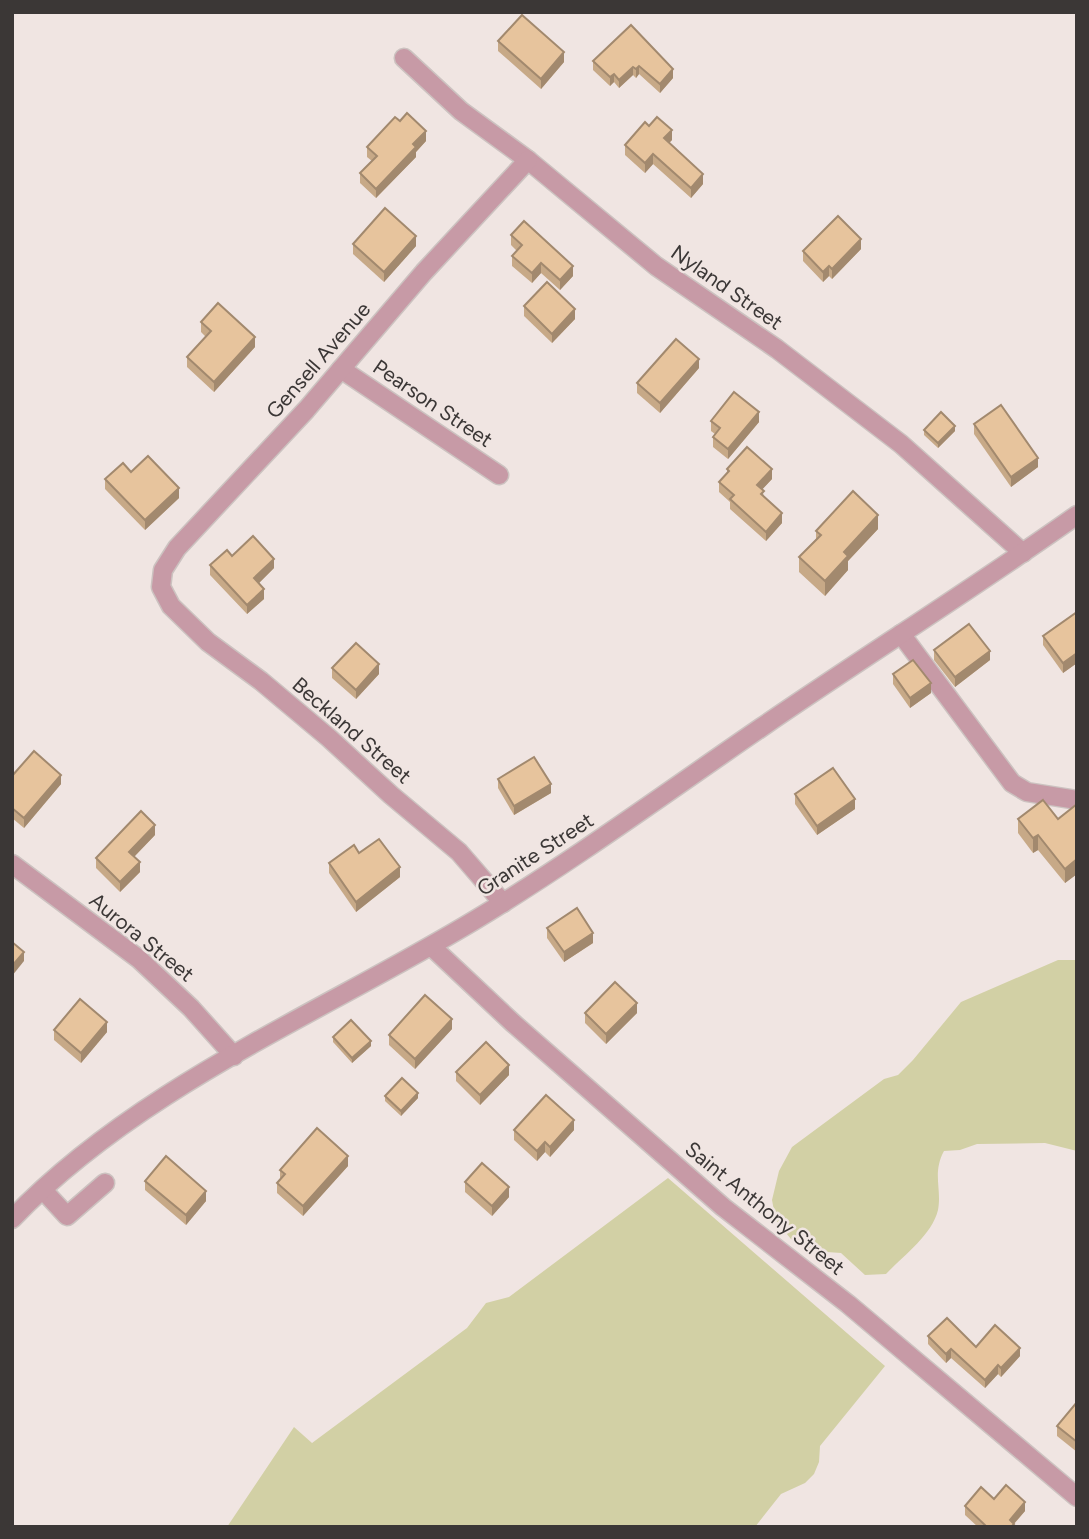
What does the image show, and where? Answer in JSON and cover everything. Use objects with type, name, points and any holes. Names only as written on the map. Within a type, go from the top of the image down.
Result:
[{"type":"street","name":"Nyland Street","points":[[404,58],[461,111],[528,160],[656,266],[777,349],[901,444],[1023,553]]},
{"type":"street","name":"Gensell Avenue","points":[[167,597],[161,587],[163,570],[177,548],[264,457],[424,272],[528,160]]},
{"type":"street","name":"Pearson Street","points":[[341,369],[499,475]]},
{"type":"street","name":"Granite Street","points":[[12,1219],[96,1144],[163,1098],[233,1056],[432,947],[569,862],[1077,515]]},
{"type":"street","name":"Beckland Street","points":[[167,597],[172,606],[208,642],[261,681],[459,852],[503,903]]},
{"type":"street","points":[[901,634],[1012,783],[1027,792],[1077,800]]},
{"type":"street","name":"Aurora Street","points":[[12,864],[139,959],[191,1007],[233,1056]]},
{"type":"street","name":"Saint Anthony Street","points":[[432,947],[513,1023],[723,1207],[848,1304],[1077,1497]]},
{"type":"street","points":[[43,1190],[67,1216],[105,1183]]},
{"type":"shaded area","points":[[1058,960],[1077,960],[1077,1151],[1045,1143],[977,1144],[960,1150],[944,1151],[938,1174],[939,1202],[935,1219],[916,1245],[886,1274],[865,1275],[841,1253],[813,1251],[791,1239],[776,1221],[772,1200],[779,1171],[792,1147],[884,1079],[898,1075],[961,1002]]},
{"type":"shaded area","points":[[668,1178],[885,1366],[820,1446],[819,1462],[814,1474],[805,1483],[781,1494],[755,1527],[227,1527],[294,1427],[312,1443],[467,1328],[486,1303],[509,1297]]},
{"type":"building","points":[[522,15],[564,52],[541,79],[498,41]]},
{"type":"building","points":[[631,25],[673,69],[660,84],[639,66],[636,69],[633,67],[619,80],[614,74],[610,77],[593,61]]},
{"type":"building","points":[[407,113],[426,131],[413,144],[416,147],[376,189],[360,173],[377,156],[367,147],[395,117],[400,121]]},
{"type":"building","points":[[657,117],[672,130],[664,138],[703,174],[691,188],[653,154],[645,163],[625,145],[645,122],[649,126]]},
{"type":"building","points":[[385,208],[416,236],[384,272],[353,244]]},
{"type":"building","points":[[838,216],[861,239],[832,269],[829,266],[823,272],[803,251]]},
{"type":"building","points":[[524,221],[573,266],[560,280],[541,263],[532,273],[512,256],[522,245],[511,235]]},
{"type":"building","points":[[547,282],[575,309],[552,334],[524,306]]},
{"type":"building","points":[[218,303],[255,337],[214,382],[187,357],[211,331],[201,322]]},
{"type":"building","points":[[676,339],[699,359],[660,403],[637,383]]},
{"type":"building","points":[[734,392],[759,412],[728,449],[713,437],[720,428],[711,421]]},
{"type":"building","points":[[1001,405],[1038,458],[1011,477],[974,424]]},
{"type":"building","points":[[941,412],[955,426],[938,443],[924,430]]},
{"type":"building","points":[[747,447],[772,469],[757,485],[764,491],[761,494],[782,513],[766,532],[730,499],[734,495],[719,482]]},
{"type":"building","points":[[148,456],[179,488],[145,520],[105,479],[123,463],[131,472]]},
{"type":"building","points":[[853,491],[878,515],[844,552],[848,556],[825,581],[799,557],[821,535],[816,531]]},
{"type":"building","points":[[253,536],[274,559],[254,578],[264,589],[247,605],[210,565],[227,550],[232,556]]},
{"type":"building","points":[[1077,612],[1077,653],[1063,663],[1043,636]]},
{"type":"building","points":[[969,624],[990,651],[955,677],[934,650]]},
{"type":"building","points":[[356,643],[379,664],[356,690],[332,668]]},
{"type":"building","points":[[913,660],[931,683],[910,698],[893,674]]},
{"type":"building","points":[[34,751],[61,775],[24,818],[12,808],[12,776]]},
{"type":"building","points":[[534,757],[551,784],[514,806],[498,779]]},
{"type":"building","points":[[833,768],[855,799],[817,826],[795,794]]},
{"type":"building","points":[[1043,800],[1058,819],[1077,804],[1077,859],[1065,869],[1038,835],[1033,838],[1018,819]]},
{"type":"building","points":[[141,811],[155,825],[129,852],[140,862],[120,882],[96,858]]},
{"type":"building","points":[[379,839],[400,867],[356,902],[329,863],[354,845],[359,853]]},
{"type":"building","points":[[577,908],[593,933],[564,952],[547,928]]},
{"type":"building","points":[[12,942],[24,952],[12,966]]},
{"type":"building","points":[[615,982],[637,1003],[606,1034],[585,1013]]},
{"type":"building","points":[[425,995],[452,1019],[415,1059],[389,1035]]},
{"type":"building","points":[[80,999],[107,1022],[81,1053],[54,1030]]},
{"type":"building","points":[[351,1020],[371,1041],[352,1058],[333,1037]]},
{"type":"building","points":[[486,1042],[509,1065],[480,1095],[456,1072]]},
{"type":"building","points":[[402,1078],[418,1093],[401,1111],[385,1096]]},
{"type":"building","points":[[546,1095],[574,1120],[550,1147],[545,1142],[537,1151],[514,1130]]},
{"type":"building","points":[[317,1128],[348,1156],[303,1206],[277,1183],[285,1174],[280,1170]]},
{"type":"building","points":[[166,1156],[206,1191],[186,1215],[145,1181]]},
{"type":"building","points":[[482,1163],[509,1187],[492,1206],[465,1182]]},
{"type":"building","points":[[947,1318],[976,1347],[995,1325],[1020,1348],[1001,1368],[998,1365],[985,1380],[951,1349],[946,1354],[928,1336]]},
{"type":"building","points":[[1077,1402],[1077,1442],[1057,1426]]},
{"type":"building","points":[[1006,1485],[1025,1502],[1010,1520],[1014,1524],[1011,1527],[987,1527],[965,1506],[981,1487],[994,1499]]}]
